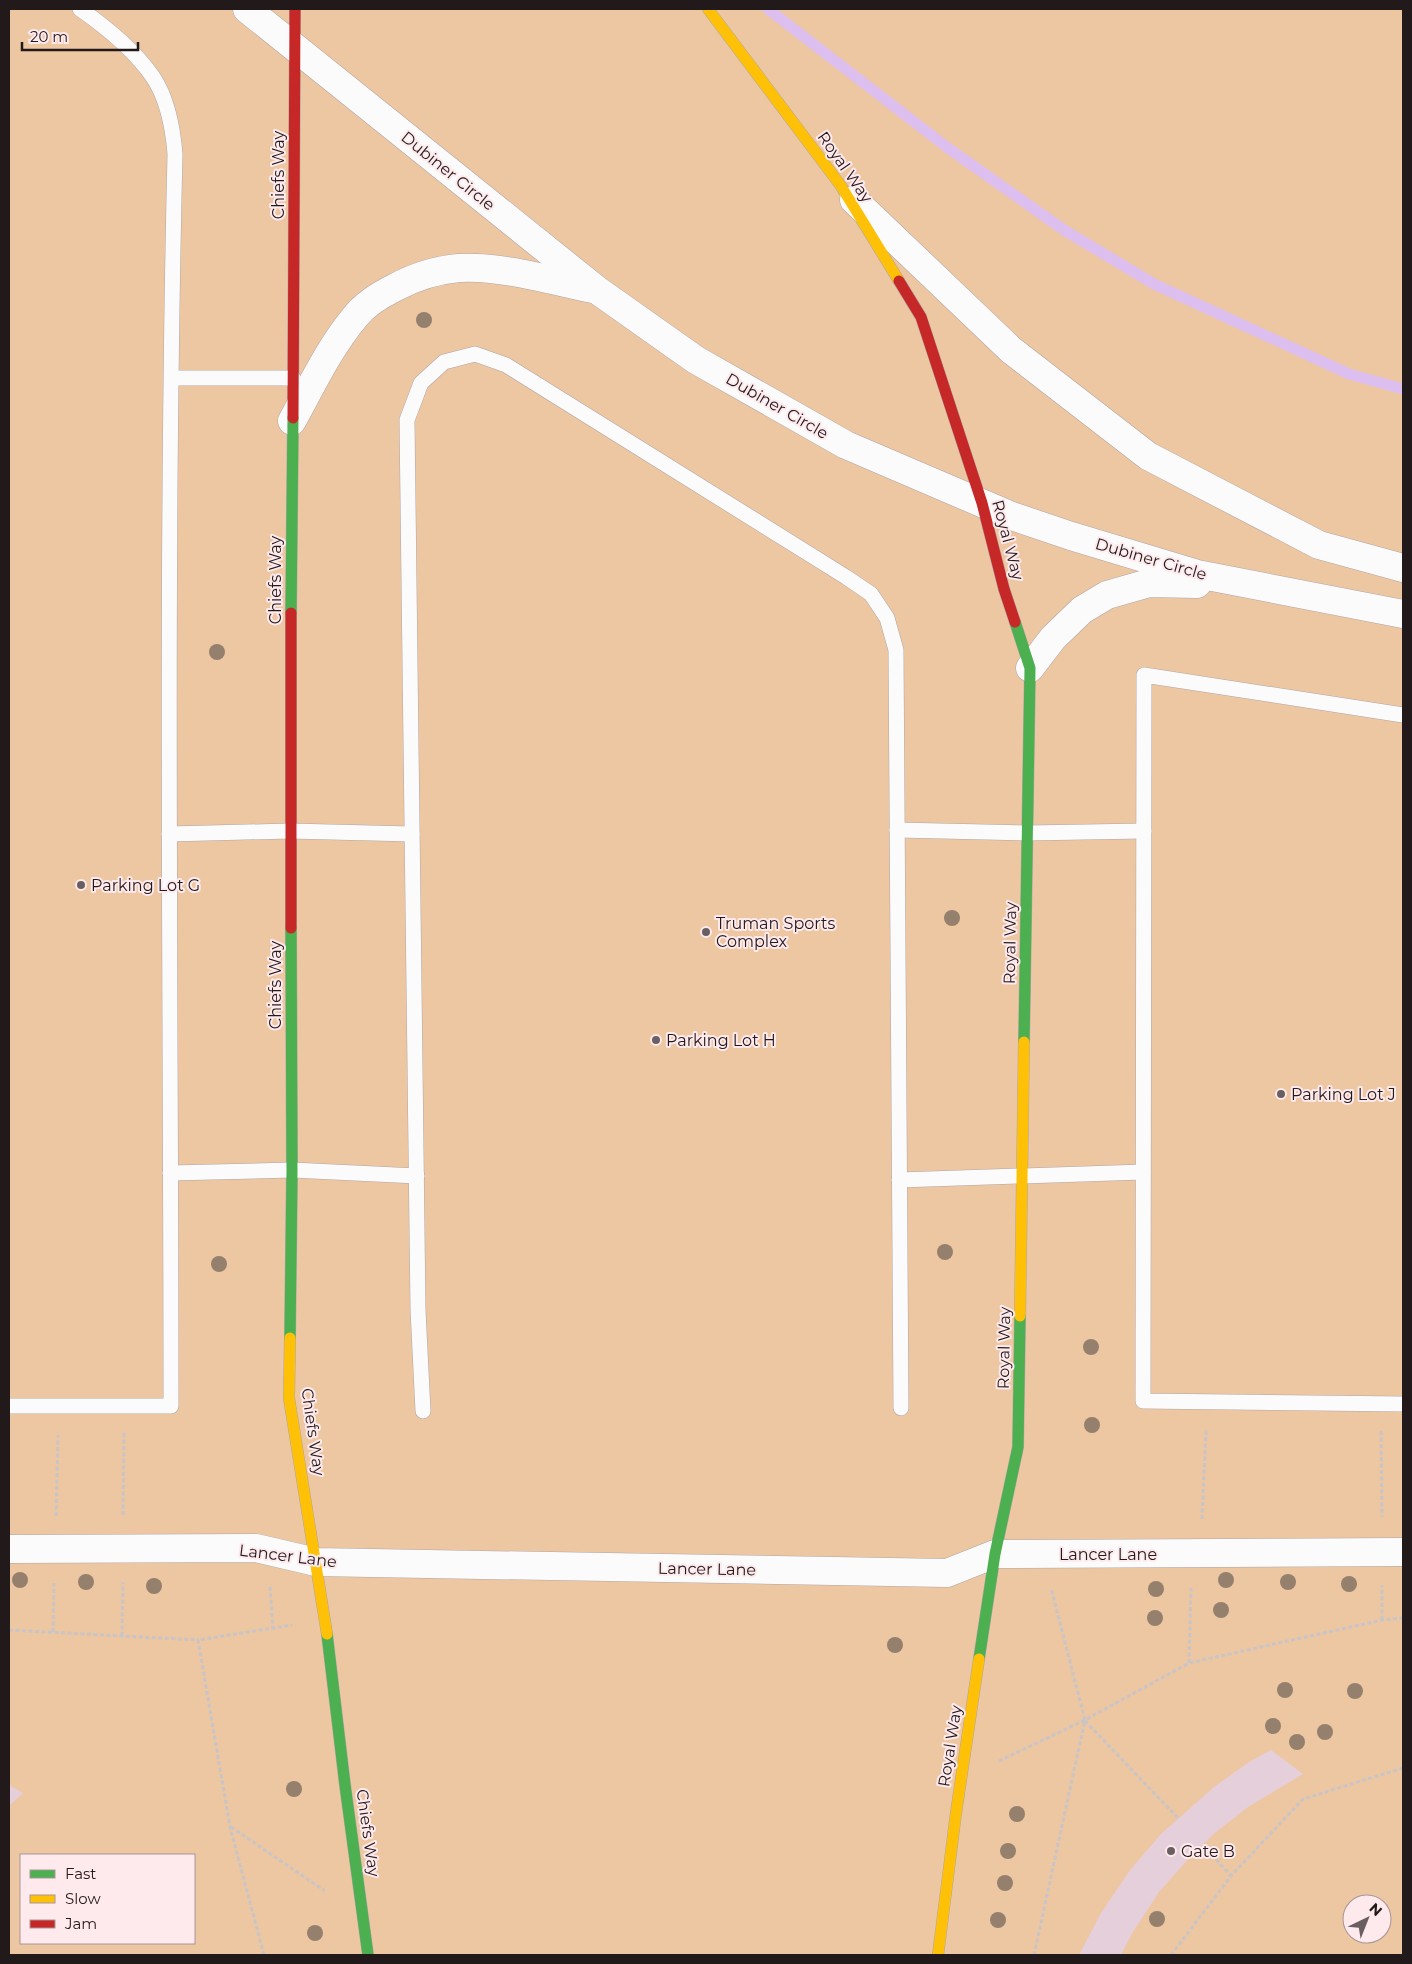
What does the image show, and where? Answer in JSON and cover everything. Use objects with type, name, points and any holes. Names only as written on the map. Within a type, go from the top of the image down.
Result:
[{"type":"street","name":"Dubiner Circle","points":[[246,9],[597,290],[696,360],[846,445],[1012,516],[1071,536],[1197,574],[1403,614]]},
{"type":"street","name":"Chiefs Way","points":[[295,9],[290,831],[292,1170],[290,1398],[330,1651],[345,1785],[368,1955]]},
{"type":"street","name":"Royal Way","points":[[708,9],[841,186],[922,317],[982,503],[1004,589],[1030,668],[1024,1177],[1018,1447],[996,1554],[956,1813],[938,1955]]},
{"type":"street","points":[[841,186],[1011,350],[1148,456],[1319,545],[1403,568]]},
{"type":"street","points":[[292,421],[332,347],[356,315],[380,295],[404,282],[430,273],[460,268],[501,271],[597,290]]},
{"type":"street","points":[[1030,668],[1053,638],[1082,610],[1107,595],[1150,583],[1250,584]]},
{"type":"street","name":"Lancer Lane","points":[[9,1549],[256,1548],[316,1562],[947,1573],[996,1554],[1403,1552]]},
{"type":"lane","points":[[9,1406],[171,1406],[169,834],[175,154],[166,106],[153,78],[129,50],[80,9]]},
{"type":"lane","points":[[423,1410],[418,1310],[407,420],[421,383],[444,362],[475,354],[506,364],[846,577],[871,594],[887,618],[896,650],[901,1408]]},
{"type":"lane","points":[[172,378],[293,378]]},
{"type":"lane","points":[[1403,715],[1144,675],[1143,1400],[1403,1404]]},
{"type":"lane","points":[[897,830],[1028,833],[1144,831]]},
{"type":"lane","points":[[169,834],[290,831],[412,834]]},
{"type":"lane","points":[[170,1173],[292,1170],[417,1176]]},
{"type":"lane","points":[[899,1180],[1144,1172]]},
{"type":"path","points":[[56,1520],[59,1406]]},
{"type":"path","points":[[123,1518],[124,1406]]},
{"type":"path","points":[[1202,1520],[1205,1460]]},
{"type":"path","points":[[1382,1522],[1383,1460]]},
{"type":"path","points":[[53,1632],[54,1578]]},
{"type":"path","points":[[122,1636],[123,1579]]},
{"type":"path","points":[[1034,1955],[1085,1720],[1049,1581]]},
{"type":"path","points":[[1189,1663],[1191,1581]]},
{"type":"path","points":[[1382,1582],[1382,1620]]},
{"type":"path","points":[[270,1586],[274,1628]]},
{"type":"path","points":[[992,1765],[1085,1720],[1189,1663],[1382,1620],[1403,1618]]},
{"type":"path","points":[[9,1630],[198,1640],[298,1624]]},
{"type":"path","points":[[198,1640],[230,1827],[264,1955]]},
{"type":"path","points":[[1085,1720],[1178,1818]]},
{"type":"path","points":[[1171,1955],[1231,1876],[1303,1799],[1403,1768]]},
{"type":"path","points":[[230,1827],[329,1894]]},
{"type":"path","points":[[1202,1845],[1231,1876]]},
{"type":"shaded area","name":"Truman Sports Complex","points":[[9,9],[1403,9],[1403,1955],[9,1955]]},
{"type":"building","name":"Gate B","points":[[1271,1750],[1303,1774],[1248,1807],[1216,1832],[1190,1857],[1159,1892],[1131,1935],[1121,1955],[1079,1955],[1101,1913],[1130,1870],[1162,1833],[1214,1787],[1249,1762]]},
{"type":"building","points":[[9,1785],[23,1793],[9,1806]]},
{"type":"waterway","points":[[768,9],[948,148],[1064,230],[1154,284],[1349,374],[1403,389]]},
{"type":"traffic: fast","points":[[291,613],[293,418]]},
{"type":"traffic: fast","points":[[1015,622],[1030,668],[1024,1042]]},
{"type":"traffic: fast","points":[[290,1338],[292,1170],[291,928]]},
{"type":"traffic: fast","points":[[979,1659],[995,1554],[1018,1447],[1020,1316]]},
{"type":"traffic: fast","points":[[327,1634],[368,1955]]},
{"type":"traffic: slow","points":[[708,9],[841,186],[899,281]]},
{"type":"traffic: slow","points":[[1020,1316],[1024,1042]]},
{"type":"traffic: slow","points":[[290,1338],[289,1398],[327,1634]]},
{"type":"traffic: slow","points":[[938,1955],[956,1813],[979,1659]]},
{"type":"traffic: jam","points":[[293,418],[295,9]]},
{"type":"traffic: jam","points":[[899,281],[921,317],[982,503],[1004,589],[1015,622]]},
{"type":"traffic: jam","points":[[291,613],[291,928]]},
{"type":"place","name":"Parking Lot G","points":[[81,885]]},
{"type":"place","name":"Truman Sports Complex","points":[[706,932]]},
{"type":"place","name":"Parking Lot H","points":[[656,1040]]},
{"type":"place","name":"Parking Lot J","points":[[1281,1094]]},
{"type":"place","name":"Gate B","points":[[1171,1851]]}]
